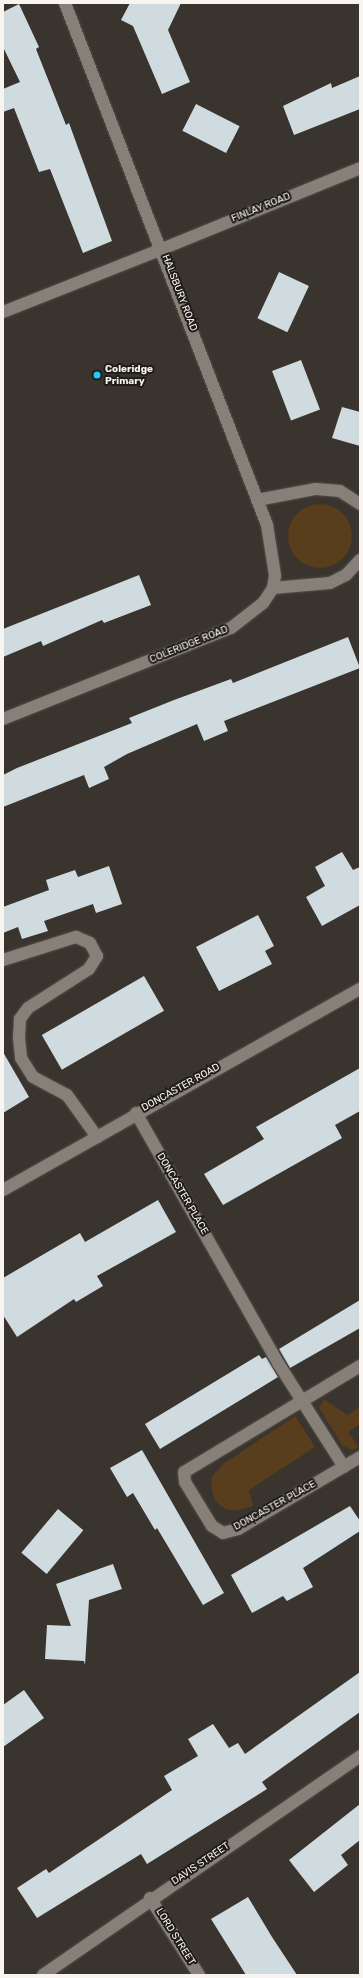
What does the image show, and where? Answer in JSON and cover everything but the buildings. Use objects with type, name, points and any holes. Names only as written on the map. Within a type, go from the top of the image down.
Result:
[{"type":"street","name":"HALSBURY ROAD","points":[[65,3],[162,249],[257,500],[268,531],[273,588]]},
{"type":"street","name":"FINLAY ROAD","points":[[3,312],[360,168]]},
{"type":"street","points":[[257,500],[316,489],[340,491],[360,504]]},
{"type":"street","points":[[273,588],[330,583],[346,575],[360,560]]},
{"type":"street","name":"COLERIDGE ROAD","points":[[3,719],[231,628],[263,603],[273,588]]},
{"type":"street","points":[[3,960],[76,937],[90,943],[97,956],[89,969],[28,1008],[20,1019],[19,1038],[21,1058],[33,1077],[67,1095],[97,1137]]},
{"type":"street","name":"DONCASTER ROAD","points":[[3,1190],[97,1137],[136,1113],[360,989]]},
{"type":"street","name":"DONCASTER PLACE","points":[[136,1113],[301,1399],[344,1467]]},
{"type":"street","name":"DONCASTER PLACE","points":[[360,1366],[301,1399],[184,1472],[186,1482],[212,1526],[223,1533],[238,1529],[360,1457]]},
{"type":"street","name":"DAVIS STREET","points":[[43,1975],[150,1898],[360,1756]]},
{"type":"street","name":"LORD STREET","points":[[150,1898],[199,1975]]},
{"type":"shaded area","points":[[320,504],[338,510],[346,518],[352,536],[346,554],[338,562],[320,568],[302,562],[294,554],[288,536],[294,518],[302,510]]},
{"type":"shaded area","points":[[324,1399],[347,1415],[360,1407],[360,1424],[348,1432],[359,1447],[352,1450],[343,1446],[319,1408]]},
{"type":"shaded area","points":[[295,1416],[315,1447],[249,1490],[253,1506],[236,1511],[225,1509],[216,1502],[211,1488],[212,1477],[223,1464]]},
{"type":"place","name":"Coleridge Primary","points":[[97,375]]}]
